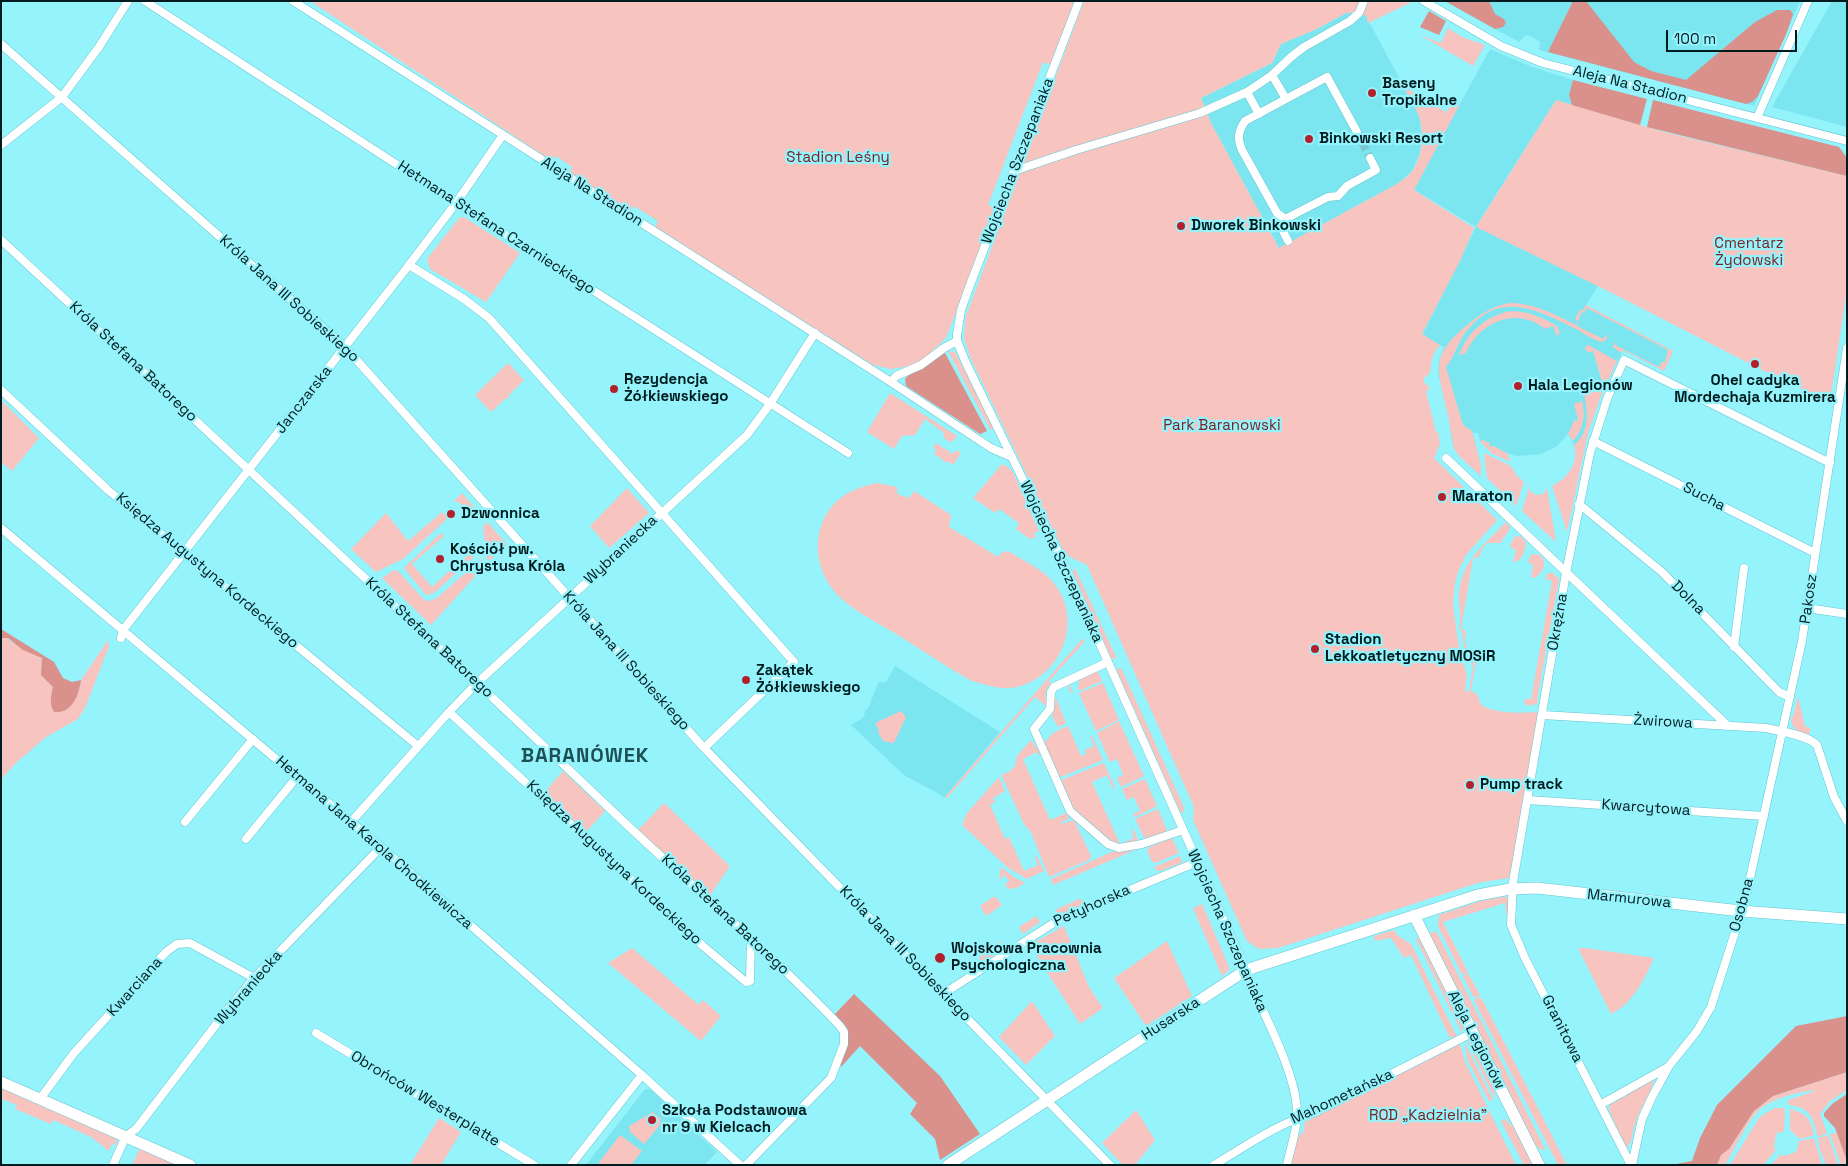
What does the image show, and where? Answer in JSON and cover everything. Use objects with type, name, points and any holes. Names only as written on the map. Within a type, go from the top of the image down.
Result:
[{"type":"main road","name":"Marmurowa","points":[[1414,915],[1478,895],[1512,889],[1538,888],[1742,911],[1847,919]]},
{"type":"main road","name":"Husarska","points":[[948,1165],[1246,970],[1414,915]]},
{"type":"main road","name":"Aleja Legionów","points":[[1414,915],[1539,1165]]},
{"type":"main road","points":[[1,1082],[190,1165]]},
{"type":"street","points":[[1,145],[62,97],[99,47],[128,1]]},
{"type":"street","name":"Hetmana Stefana Czarnieckiego","points":[[145,1],[456,203],[848,453]]},
{"type":"street","name":"Aleja Na Stadion","points":[[293,1],[892,382],[991,448],[1012,457]]},
{"type":"street","name":"Wojciecha Szczepaniaka","points":[[1079,1],[961,310],[957,328],[957,341],[1065,566],[1246,970],[1290,1074],[1297,1104],[1297,1118],[1287,1165]]},
{"type":"street","points":[[1014,170],[1200,113],[1247,92],[1272,75],[1290,57],[1304,47],[1350,21],[1358,13],[1364,1]]},
{"type":"street","name":"Aleja Na Stadion","points":[[1424,1],[1496,44],[1535,60],[1847,141]]},
{"type":"street","points":[[1757,118],[1808,1]]},
{"type":"street","name":"Króla Jana III Sobieskiego","points":[[1,44],[345,347],[704,748],[1110,1165]]},
{"type":"street","points":[[1272,75],[1286,99]]},
{"type":"street","points":[[1284,219],[1277,213],[1238,142],[1239,129],[1245,121],[1327,77],[1357,132]]},
{"type":"street","points":[[1247,92],[1259,114]]},
{"type":"street","name":"Janczarska","points":[[122,634],[409,265],[456,203],[503,135]]},
{"type":"street","points":[[1284,219],[1292,217],[1328,197],[1338,196],[1347,186],[1376,170],[1370,158]]},
{"type":"street","points":[[1284,219],[1281,227],[1288,241]]},
{"type":"street","name":"Króla Stefana Batorego","points":[[1,240],[250,469],[742,932],[779,964],[840,1026],[844,1032],[844,1044],[831,1078],[746,1165]]},
{"type":"street","points":[[409,265],[471,304],[489,318],[794,662],[704,748]]},
{"type":"street","name":"Wybraniecka","points":[[352,822],[418,746],[477,683],[747,435],[770,404],[815,334]]},
{"type":"street","points":[[892,382],[896,376],[921,365],[957,341]]},
{"type":"street","name":"Pakosz","points":[[1783,732],[1807,608],[1847,348]]},
{"type":"street","name":"Okrężna","points":[[1512,889],[1579,504],[1593,441],[1607,400],[1624,360],[1830,463]]},
{"type":"street","name":"Księdza Augustyna Kordeckiego","points":[[1,390],[108,490],[418,746]]},
{"type":"street","name":"Sucha","points":[[1593,441],[1815,553]]},
{"type":"street","points":[[1446,458],[1728,726]]},
{"type":"street","name":"Dolna","points":[[1579,504],[1662,572],[1779,692],[1790,697]]},
{"type":"street","name":"Hetmana Jana Karola Chodkiewicza","points":[[1,528],[122,634],[253,739],[352,822],[642,1075],[740,1165]]},
{"type":"street","points":[[1734,647],[1744,568]]},
{"type":"street","points":[[1807,608],[1847,614]]},
{"type":"street","points":[[1108,662],[1054,687],[1051,692],[1050,709],[1034,730],[1070,811],[1108,844],[1118,848],[1142,844],[1183,830]]},
{"type":"street","name":"Księdza Augustyna Kordeckiego","points":[[449,712],[702,946],[746,982],[750,981],[751,938]]},
{"type":"street","name":"Żwirowa","points":[[1542,715],[1766,728],[1783,732]]},
{"type":"street","points":[[1783,732],[1812,741],[1817,745],[1834,797],[1847,821]]},
{"type":"street","name":"Osobna","points":[[1631,1165],[1642,1119],[1652,1097],[1669,1066],[1696,1032],[1710,1010],[1742,911],[1783,732]]},
{"type":"street","points":[[186,822],[253,739]]},
{"type":"street","points":[[246,839],[297,777]]},
{"type":"street","name":"Kwarcytowa","points":[[1528,800],[1764,816]]},
{"type":"street","name":"Wybraniecka","points":[[126,1136],[136,1129],[254,978],[381,847]]},
{"type":"street","name":"Petyhorska","points":[[943,994],[1060,919],[1197,862]]},
{"type":"street","name":"Granitowa","points":[[1512,889],[1512,930],[1631,1165]]},
{"type":"street","name":"Kwarciana","points":[[40,1099],[74,1053],[166,952],[178,944],[190,943],[254,978]]},
{"type":"street","name":"Obrońców Westerplatte","points":[[316,1033],[534,1165]]},
{"type":"street","name":"Mahometańska","points":[[1214,1165],[1297,1118],[1314,1113],[1472,1033]]},
{"type":"street","name":"Osobna","points":[[1600,1105],[1669,1066]]},
{"type":"street","points":[[570,1165],[642,1075]]},
{"type":"street","points":[[113,1165],[126,1136]]},
{"type":"shaded area","points":[[1444,1],[1800,1],[1754,106],[1539,50],[1540,42],[1532,37],[1526,35],[1519,42]]},
{"type":"shaded area","points":[[1445,1],[1489,1],[1495,14],[1504,19],[1506,23],[1503,27],[1495,29]]},
{"type":"shaded area","points":[[1573,1],[1586,1],[1634,62],[1651,71],[1686,80],[1755,22],[1777,10],[1790,10],[1793,14],[1787,32],[1758,96],[1752,102],[1746,104],[1548,52]]},
{"type":"shaded area","points":[[1832,1],[1847,1],[1847,127],[1772,107]]},
{"type":"shaded area","points":[[1429,11],[1446,21],[1439,35],[1420,27]]},
{"type":"shaded area","points":[[1346,13],[1359,13],[1366,16],[1419,115],[1422,137],[1420,153],[1412,171],[1399,183],[1279,248],[1211,123],[1201,98],[1272,63],[1281,44],[1317,29]]},
{"type":"shaded area","points":[[1490,49],[1530,66],[1573,80],[1569,95],[1572,105],[1556,100],[1476,226],[1598,286],[1586,305],[1673,351],[1664,371],[1623,350],[1602,393],[1588,433],[1584,452],[1574,445],[1568,434],[1557,446],[1541,454],[1517,456],[1500,451],[1494,446],[1490,447],[1484,440],[1480,441],[1478,433],[1473,433],[1481,465],[1480,476],[1454,449],[1449,417],[1438,373],[1439,360],[1444,347],[1422,335],[1476,227],[1413,189]]},
{"type":"shaded area","points":[[1573,80],[1647,99],[1640,125],[1572,105],[1569,95]]},
{"type":"shaded area","points":[[1653,100],[1839,147],[1847,158],[1847,176],[1647,127]]},
{"type":"shaded area","points":[[945,353],[987,431],[980,434],[906,386],[905,379],[907,377]]},
{"type":"shaded area","points":[[1,629],[54,662],[63,678],[72,682],[81,680],[74,702],[70,707],[60,712],[54,712],[51,703],[53,687],[41,675],[42,658],[23,650],[8,638],[1,638]]},
{"type":"shaded area","points":[[895,666],[1000,732],[944,798],[905,776],[851,725],[863,718],[878,683],[886,682]]},
{"type":"shaded area","points":[[854,994],[940,1076],[980,1134],[940,1160],[935,1139],[910,1114],[917,1103],[860,1046],[841,1067],[840,1061],[847,1047],[848,1037],[847,1032],[835,1014]]},
{"type":"shaded area","points":[[1847,1016],[1847,1072],[1773,1096],[1754,1111],[1729,1149],[1721,1155],[1717,1165],[1671,1165],[1692,1161],[1700,1138],[1717,1105],[1796,1026]]},
{"type":"shaded area","name":"Szkoła Podstawowa nr 9 w Kielcach","points":[[645,1089],[650,1089],[717,1152],[704,1165],[586,1165]]},
{"type":"shaded area","points":[[1847,1094],[1847,1161],[1835,1128],[1824,1116],[1824,1113],[1832,1104]]},
{"type":"green space","name":"Stadion Leśny","points":[[310,1],[1074,1],[1051,65],[1043,62],[988,205],[996,208],[946,338],[925,358],[910,366],[891,369],[873,365],[655,227],[658,221],[634,206],[630,211],[569,173],[572,167],[556,156],[552,161]]},
{"type":"green space","name":"Park Baranowski","points":[[1084,1],[1414,1],[1368,23],[1366,16],[1359,13],[1346,13],[1317,29],[1281,44],[1272,63],[1201,98],[1211,123],[1279,248],[1395,185],[1407,177],[1413,170],[1421,150],[1422,128],[1416,110],[1403,86],[1446,112],[1453,102],[1459,106],[1414,190],[1474,228],[1460,261],[1422,334],[1440,345],[1433,355],[1430,373],[1424,378],[1424,382],[1430,390],[1426,391],[1440,444],[1434,458],[1497,520],[1466,555],[1455,583],[1453,604],[1460,653],[1467,674],[1465,691],[1469,692],[1473,667],[1459,628],[1461,581],[1470,562],[1476,553],[1483,545],[1506,522],[1510,527],[1500,543],[1487,543],[1479,557],[1473,558],[1461,629],[1466,631],[1465,642],[1468,650],[1482,657],[1481,661],[1476,661],[1471,691],[1477,694],[1481,705],[1494,710],[1515,713],[1536,712],[1538,714],[1530,776],[1509,878],[1482,882],[1462,888],[1278,948],[1259,949],[1247,941],[1193,820],[1194,807],[1087,565],[1064,552],[971,359],[964,338],[966,316]]},
{"type":"green space","points":[[1448,28],[1462,37],[1485,45],[1473,66],[1420,35],[1441,43]]},
{"type":"green space","name":"Cmentarz Żydowski","points":[[1556,100],[1664,132],[1847,176],[1847,289],[1830,402],[1476,227]]},
{"type":"green space","points":[[464,217],[520,253],[486,302],[430,269],[427,259],[459,218]]},
{"type":"green space","points":[[1510,303],[1536,307],[1576,325],[1578,321],[1575,319],[1580,310],[1582,311],[1586,305],[1673,351],[1664,371],[1623,350],[1621,353],[1613,347],[1617,339],[1615,345],[1659,367],[1662,362],[1665,362],[1668,350],[1587,308],[1581,313],[1577,326],[1603,339],[1607,334],[1607,339],[1602,342],[1536,311],[1508,307],[1495,309],[1482,316],[1465,333],[1446,367],[1463,425],[1472,431],[1481,465],[1481,476],[1454,449],[1439,374],[1439,364],[1446,346],[1466,326],[1486,311]]},
{"type":"green space","points":[[1505,312],[1526,313],[1539,317],[1557,326],[1560,333],[1557,336],[1553,326],[1545,329],[1534,322],[1511,318],[1489,326],[1472,342],[1466,353],[1459,355],[1466,340],[1477,328]]},
{"type":"green space","points":[[1588,345],[1617,361],[1602,393],[1588,433],[1567,532],[1552,486],[1563,479],[1571,469],[1575,458],[1574,445],[1584,433],[1587,411],[1583,389],[1602,382],[1593,351],[1585,350]]},
{"type":"green space","points":[[948,351],[955,352],[994,429],[990,429]]},
{"type":"green space","points":[[508,363],[524,380],[509,395],[509,398],[505,399],[491,412],[475,395]]},
{"type":"green space","points":[[890,393],[957,436],[950,442],[945,439],[943,432],[925,419],[915,435],[902,436],[894,449],[867,432]]},
{"type":"green space","points":[[1,400],[39,438],[12,471],[1,462]]},
{"type":"green space","points":[[1582,401],[1583,422],[1573,441],[1568,434],[1574,421],[1578,420],[1574,404]]},
{"type":"green space","points":[[1480,441],[1489,442],[1490,447],[1494,446],[1508,454],[1510,462],[1491,453]]},
{"type":"green space","points":[[936,443],[953,454],[956,450],[961,453],[953,465],[949,462],[944,462],[934,454],[936,450],[933,448]]},
{"type":"green space","points":[[1484,453],[1511,466],[1517,476],[1524,482],[1516,506],[1487,478]]},
{"type":"green space","points":[[1002,464],[1013,472],[1039,531],[1034,533],[1036,537],[1030,539],[1016,529],[1019,523],[999,509],[995,513],[973,498]]},
{"type":"green space","points":[[877,483],[897,487],[897,494],[909,498],[914,491],[951,515],[949,527],[998,557],[1001,553],[1008,551],[1048,576],[1061,595],[1066,610],[1067,626],[1065,641],[1049,669],[1036,679],[1021,686],[1009,688],[984,685],[972,681],[856,610],[835,592],[828,583],[820,563],[818,553],[819,531],[827,513],[838,500],[852,491]]},
{"type":"green space","points":[[1530,485],[1530,491],[1536,495],[1543,494],[1547,488],[1556,542],[1522,511]]},
{"type":"green space","points":[[627,488],[649,513],[609,548],[590,526]]},
{"type":"green space","points":[[462,493],[482,516],[477,521],[460,512],[462,506],[459,502],[454,501]]},
{"type":"green space","points":[[442,512],[448,518],[403,559],[376,572],[351,549],[386,513],[408,541]]},
{"type":"green space","points":[[487,522],[507,544],[489,561],[486,557],[483,527]]},
{"type":"green space","points":[[441,533],[444,536],[412,564],[432,587],[456,565],[458,567],[461,564],[460,562],[472,552],[475,556],[434,593],[426,595],[404,568]]},
{"type":"green space","points":[[1515,536],[1522,537],[1526,543],[1521,558],[1513,562],[1516,550],[1511,548],[1510,545]]},
{"type":"green space","points":[[1531,554],[1540,555],[1544,561],[1542,570],[1535,578],[1531,577],[1533,565],[1528,562]]},
{"type":"green space","points":[[481,559],[486,564],[431,625],[382,578],[394,570],[398,571],[424,600],[430,601],[437,598]]},
{"type":"green space","points":[[1075,568],[1116,657],[1115,659],[1111,658],[1073,572]]},
{"type":"green space","points":[[1555,573],[1554,576],[1558,577],[1559,580],[1537,700],[1539,701],[1528,705],[1525,704],[1524,700],[1531,699],[1552,581],[1546,579],[1546,575]]},
{"type":"green space","points":[[1,638],[7,638],[41,657],[41,675],[53,687],[51,698],[64,711],[74,701],[78,694],[81,680],[108,640],[109,646],[86,706],[78,719],[46,737],[17,762],[1,779]]},
{"type":"green space","points":[[1083,638],[1084,642],[1049,681],[1051,684],[1046,691],[1046,706],[1035,697],[947,798],[945,797]]},
{"type":"green space","points":[[1118,668],[1121,668],[1123,672],[1183,805],[1184,810],[1182,813],[1117,671]]},
{"type":"green space","points":[[1097,670],[1102,681],[1079,691],[1078,686],[1081,677]]},
{"type":"green space","points":[[1068,682],[1073,692],[1071,693],[1067,684],[1053,691],[1066,723],[1058,727],[1052,716],[1055,703],[1052,692],[1055,688]]},
{"type":"green space","points":[[1103,683],[1119,720],[1096,731],[1079,693]]},
{"type":"green space","points":[[1798,697],[1805,726],[1810,728],[1810,733],[1807,734],[1795,729],[1791,721]]},
{"type":"green space","points":[[901,711],[906,717],[894,743],[883,741],[875,723]]},
{"type":"green space","points":[[1119,721],[1144,776],[1121,787],[1117,778],[1123,775],[1117,759],[1110,762],[1097,733]]},
{"type":"green space","points":[[1068,726],[1081,756],[1086,754],[1085,750],[1094,746],[1090,737],[1092,736],[1103,760],[1058,778],[1043,744],[1053,733]]},
{"type":"green space","points":[[1031,740],[1041,754],[1039,755],[1037,752],[1023,759],[1050,820],[1066,813],[1069,819],[1061,822],[1062,824],[1074,820],[1091,856],[1089,860],[1049,877],[1031,832],[1024,824],[1002,776],[1003,773],[1008,773],[1015,766],[1017,756]]},
{"type":"green space","points":[[1104,763],[1115,788],[1113,789],[1107,775],[1092,782],[1120,844],[1134,838],[1131,830],[1133,829],[1138,839],[1136,842],[1120,845],[1112,843],[1071,808],[1059,781]]},
{"type":"green space","points":[[563,771],[605,811],[586,832],[544,793]]},
{"type":"green space","points":[[999,777],[1005,791],[993,798],[995,802],[990,805],[1005,839],[1009,837],[1024,871],[1038,865],[1035,858],[1037,856],[1044,871],[1027,879],[1007,867],[962,825],[967,813]]},
{"type":"green space","points":[[1145,779],[1157,806],[1135,817],[1133,814],[1140,811],[1134,797],[1127,800],[1122,789]]},
{"type":"green space","points":[[664,803],[730,866],[709,897],[638,830]]},
{"type":"green space","points":[[1158,809],[1168,833],[1147,839],[1144,837],[1135,819]]},
{"type":"green space","points":[[1172,838],[1179,853],[1155,863],[1152,862],[1147,851],[1149,847]]},
{"type":"green space","points":[[1135,850],[1053,885],[1051,879],[1114,851]]},
{"type":"green space","points":[[1180,856],[1181,863],[1160,871],[1154,867]]},
{"type":"green space","points":[[1001,867],[1025,883],[1016,888],[1009,889],[1005,885],[1009,881],[1005,875],[999,880]]},
{"type":"green space","points":[[996,897],[1002,905],[986,916],[980,906]]},
{"type":"green space","points":[[1508,897],[1509,899],[1508,913],[1506,914],[1505,903],[1443,922],[1468,972],[1462,975],[1438,926],[1439,915],[1481,901]]},
{"type":"green space","points":[[1079,899],[1088,902],[1059,915],[1055,910]]},
{"type":"green space","points":[[1202,904],[1229,967],[1229,970],[1222,976],[1193,908]]},
{"type":"green space","points":[[1036,916],[1040,922],[1023,934],[1019,927]]},
{"type":"green space","points":[[1064,926],[1089,987],[1103,1008],[1080,1024],[1030,945]]},
{"type":"green space","points":[[1394,930],[1397,935],[1411,944],[1457,1037],[1449,1036],[1411,955],[1404,958],[1391,938],[1375,941],[1374,936]]},
{"type":"green space","points":[[1436,931],[1545,1149],[1542,1150],[1536,1146],[1429,934]]},
{"type":"green space","points":[[1419,938],[1463,1026],[1462,1033],[1416,939]]},
{"type":"green space","points":[[1000,941],[1004,946],[996,951],[992,958],[979,960],[982,953]]},
{"type":"green space","points":[[1167,941],[1192,996],[1146,1026],[1114,978]]},
{"type":"green space","points":[[632,948],[699,1005],[703,1000],[721,1016],[701,1041],[608,963]]},
{"type":"green space","points":[[1578,948],[1654,958],[1632,997],[1626,1004],[1611,1014]]},
{"type":"green space","points":[[1468,973],[1480,995],[1474,998],[1463,976]]},
{"type":"green space","points":[[1481,997],[1567,1165],[1558,1165],[1474,1000]]},
{"type":"green space","points":[[1032,1001],[1055,1036],[1026,1065],[999,1037]]},
{"type":"green space","points":[[1467,1041],[1472,1044],[1494,1087],[1495,1099]]},
{"type":"green space","points":[[1465,1043],[1493,1100],[1489,1101],[1467,1059]]},
{"type":"green space","name":"ROD „Kadzielnia”","points":[[1460,1044],[1465,1062],[1516,1165],[1290,1165],[1294,1145],[1300,1134],[1303,1134],[1305,1122]]},
{"type":"green space","points":[[1847,1072],[1847,1090],[1830,1101],[1820,1114],[1827,1133],[1818,1137],[1807,1111],[1789,1105],[1788,1100],[1815,1090],[1793,1094],[1770,1103],[1758,1111],[1745,1129],[1725,1165],[1717,1165],[1721,1155],[1729,1149],[1754,1111],[1773,1096]]},
{"type":"green space","points":[[1654,1079],[1627,1147],[1609,1110],[1610,1105]]},
{"type":"green space","points":[[1,1087],[116,1138],[117,1146],[112,1143],[109,1151],[91,1137],[53,1120],[51,1124],[15,1109],[17,1105],[2,1099]]},
{"type":"green space","points":[[1775,1108],[1784,1108],[1785,1111],[1784,1131],[1776,1134],[1774,1148],[1776,1150],[1763,1165],[1730,1165],[1759,1118]]},
{"type":"green space","points":[[1790,1109],[1800,1112],[1807,1118],[1814,1135],[1800,1139],[1790,1130]]},
{"type":"green space","points":[[1136,1110],[1155,1140],[1135,1165],[1123,1165],[1102,1143]]},
{"type":"green space","points":[[653,1112],[661,1119],[660,1125],[644,1144],[630,1132],[629,1126]]},
{"type":"green space","points":[[439,1118],[461,1132],[441,1165],[410,1165]]},
{"type":"green space","points":[[1505,1119],[1515,1129],[1533,1165],[1524,1165],[1501,1121]]},
{"type":"green space","points":[[1837,1133],[1847,1165],[1841,1165],[1830,1134]]},
{"type":"green space","points":[[620,1135],[642,1151],[631,1165],[597,1165]]},
{"type":"green space","points":[[1828,1135],[1838,1165],[1826,1165],[1820,1150],[1818,1138]]},
{"type":"green space","points":[[1814,1138],[1822,1165],[1771,1165],[1781,1154],[1784,1156],[1796,1152],[1799,1141]]},
{"type":"green space","points":[[140,1148],[178,1165],[132,1165]]},
{"type":"tunnel","points":[[1357,132],[1370,158]]},
{"type":"place","name":"Baseny Tropikalne","points":[[1372,93]]},
{"type":"place","name":"Binkowski Resort","points":[[1309,139]]},
{"type":"place","name":"Dworek Binkowski","points":[[1181,226]]},
{"type":"place","name":"Ohel cadyka Mordechaja Kuzmirera","points":[[1755,364]]},
{"type":"place","name":"Hala Legionów","points":[[1518,386]]},
{"type":"place","name":"Rezydencja Żółkiewskiego","points":[[614,389]]},
{"type":"place","name":"Maraton","points":[[1442,497]]},
{"type":"place","name":"Dzwonnica","points":[[451,514]]},
{"type":"place","name":"Kościół pw. Chrystusa Króla","points":[[440,559]]},
{"type":"place","name":"Stadion Lekkoatletyczny MOSiR","points":[[1315,649]]},
{"type":"place","name":"Zakątek Żółkiewskiego","points":[[746,680]]},
{"type":"place","name":"Pump track","points":[[1470,785]]},
{"type":"place","name":"Wojskowa Pracownia Psychologiczna","points":[[940,958]]},
{"type":"place","name":"Szkoła Podstawowa nr 9 w Kielcach","points":[[652,1120]]},
{"type":"district","name":"BARANÓWEK","points":[[585,757]]}]
